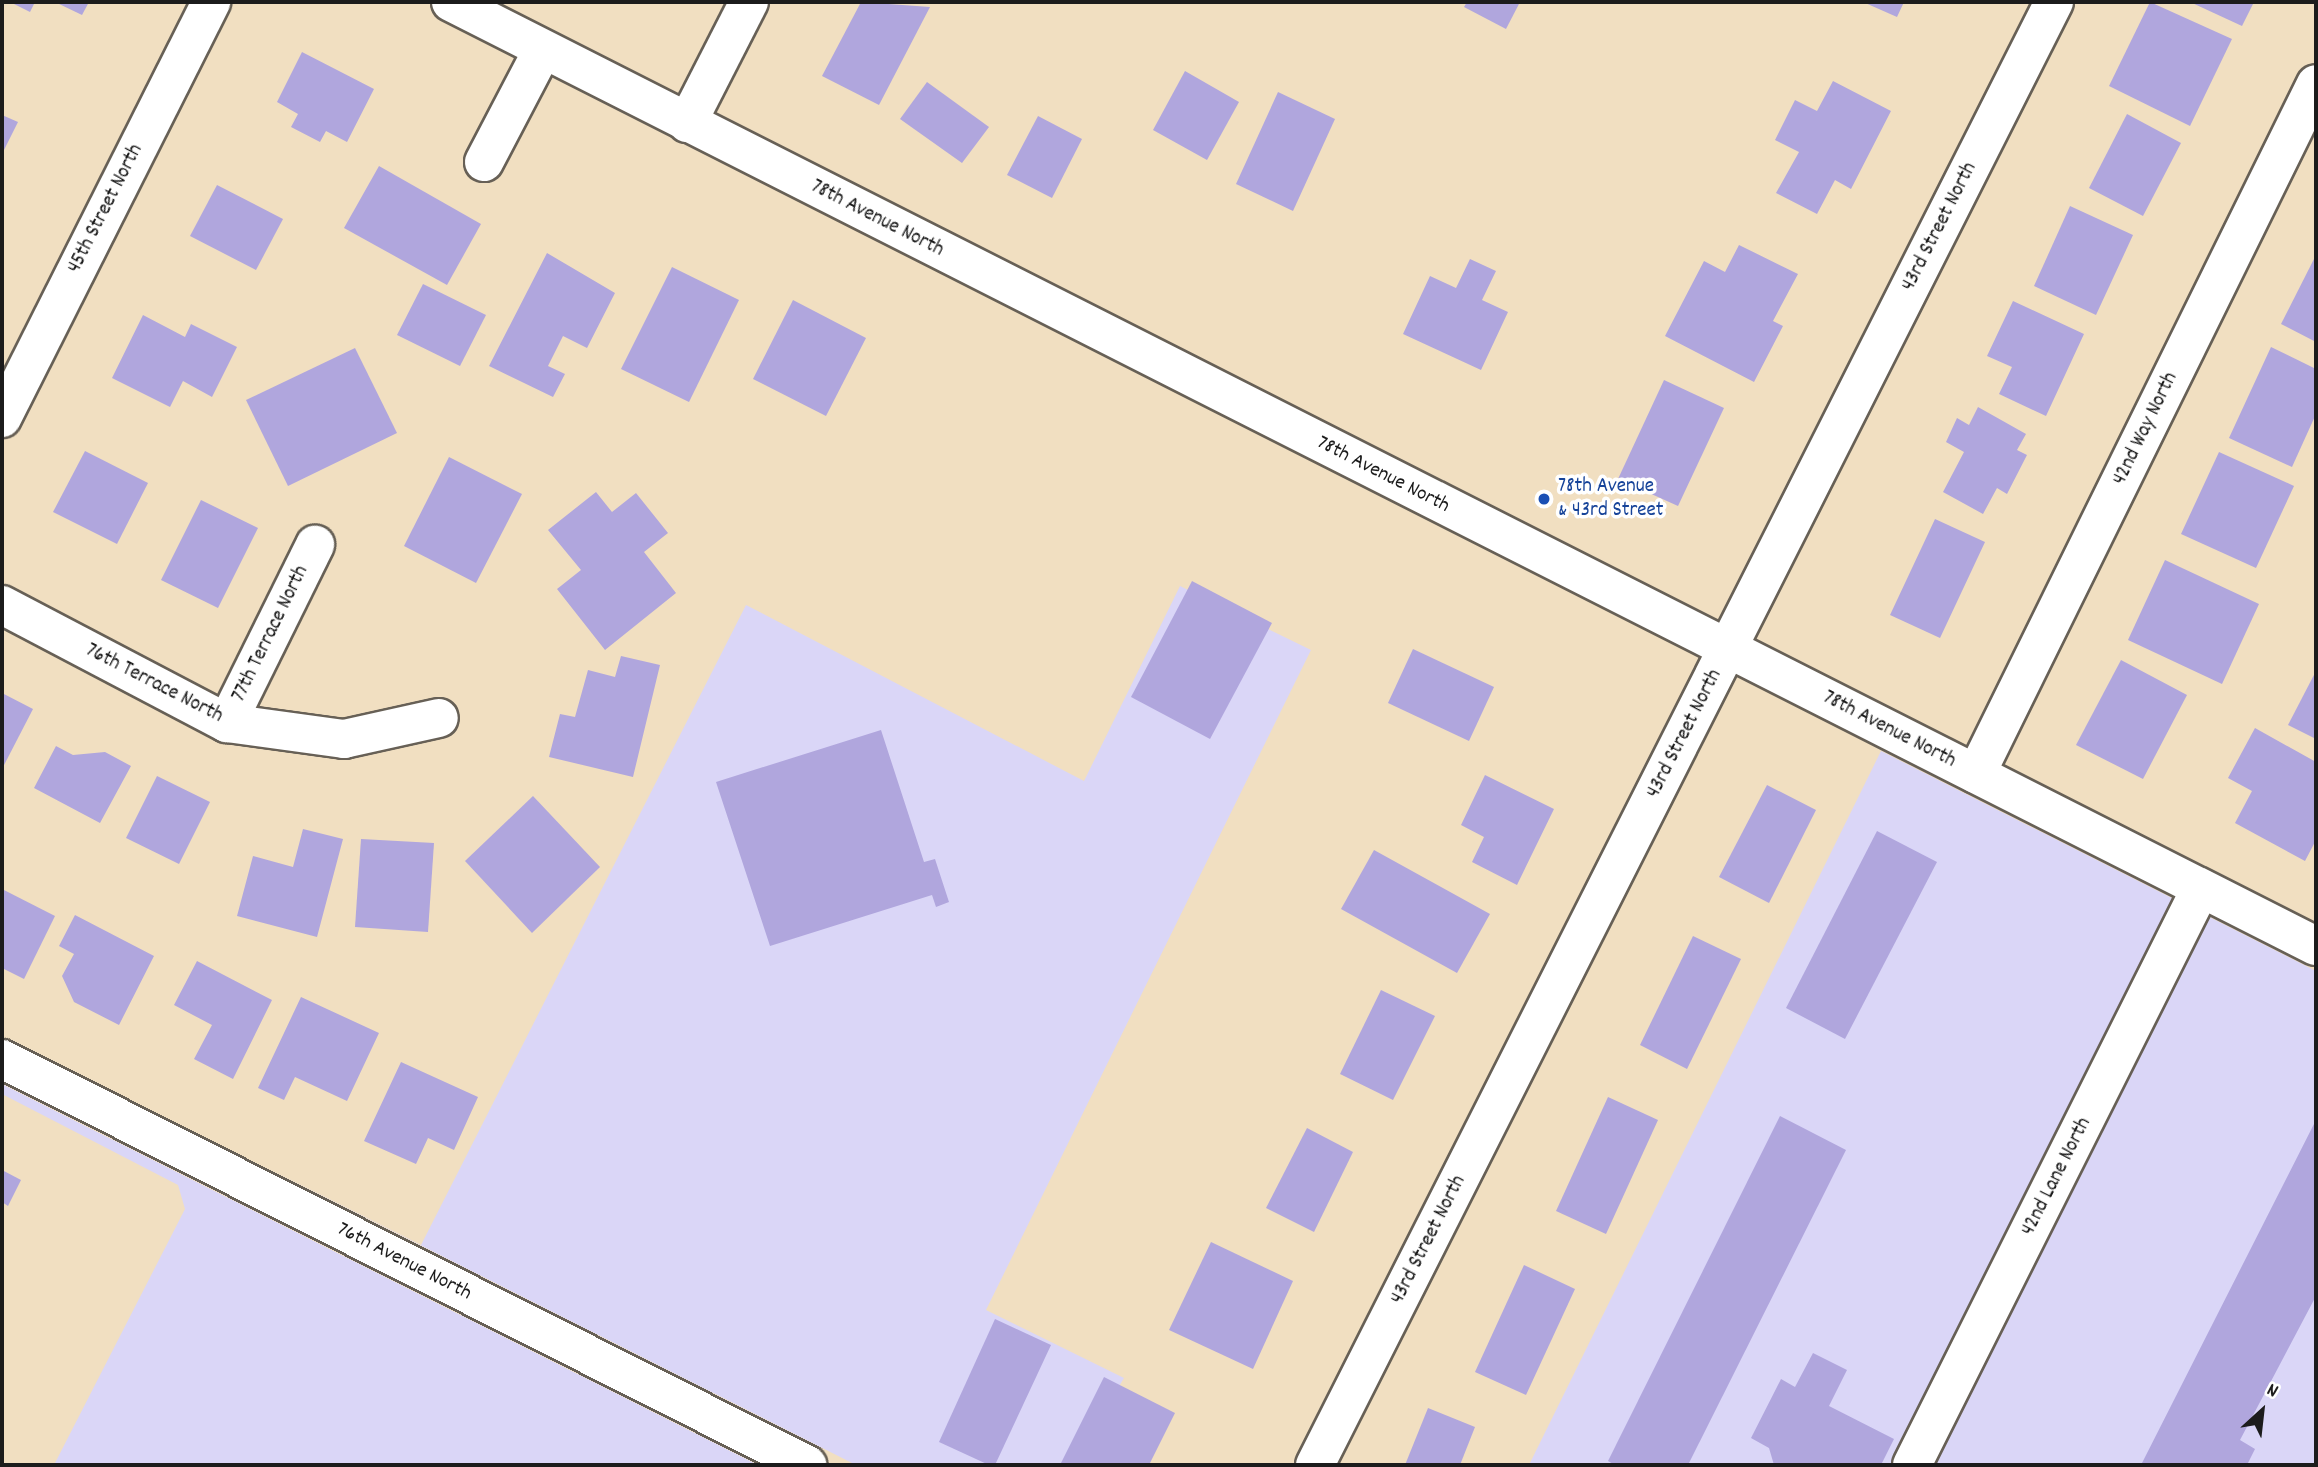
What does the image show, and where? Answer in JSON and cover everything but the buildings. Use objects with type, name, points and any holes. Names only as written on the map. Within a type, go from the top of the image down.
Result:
[{"type":"street","name":"45th Street North","points":[[2,418],[211,2]]},
{"type":"street","name":"78th Avenue North","points":[[451,2],[2316,946]]},
{"type":"street","points":[[687,123],[749,2]]},
{"type":"street","name":"43rd Street North","points":[[1315,1465],[2054,2]]},
{"type":"street","points":[[484,162],[544,49]]},
{"type":"street","name":"42nd Way North","points":[[1976,774],[2316,84]]},
{"type":"street","name":"77th Terrace North","points":[[227,723],[315,545]]},
{"type":"street","name":"76th Terrace North","points":[[2,605],[227,723],[344,739],[439,718]]},
{"type":"street","name":"42nd Lane North","points":[[1912,1465],[2201,888]]},
{"type":"street","name":"76th Avenue North","points":[[2,1059],[807,1465]]},
{"type":"shaded area","points":[[1180,586],[1311,650],[986,1310],[1124,1378],[1072,1465],[856,1465],[192,1130],[421,1245],[746,605],[1084,781]]},
{"type":"shaded area","points":[[1881,751],[2316,971],[2316,1465],[1529,1465]]},
{"type":"shaded area","points":[[2,1084],[758,1465],[54,1465],[185,1209],[178,1185],[2,1094]]},
{"type":"place","name":"78th Avenue & 43rd Street","points":[[1544,499]]}]
